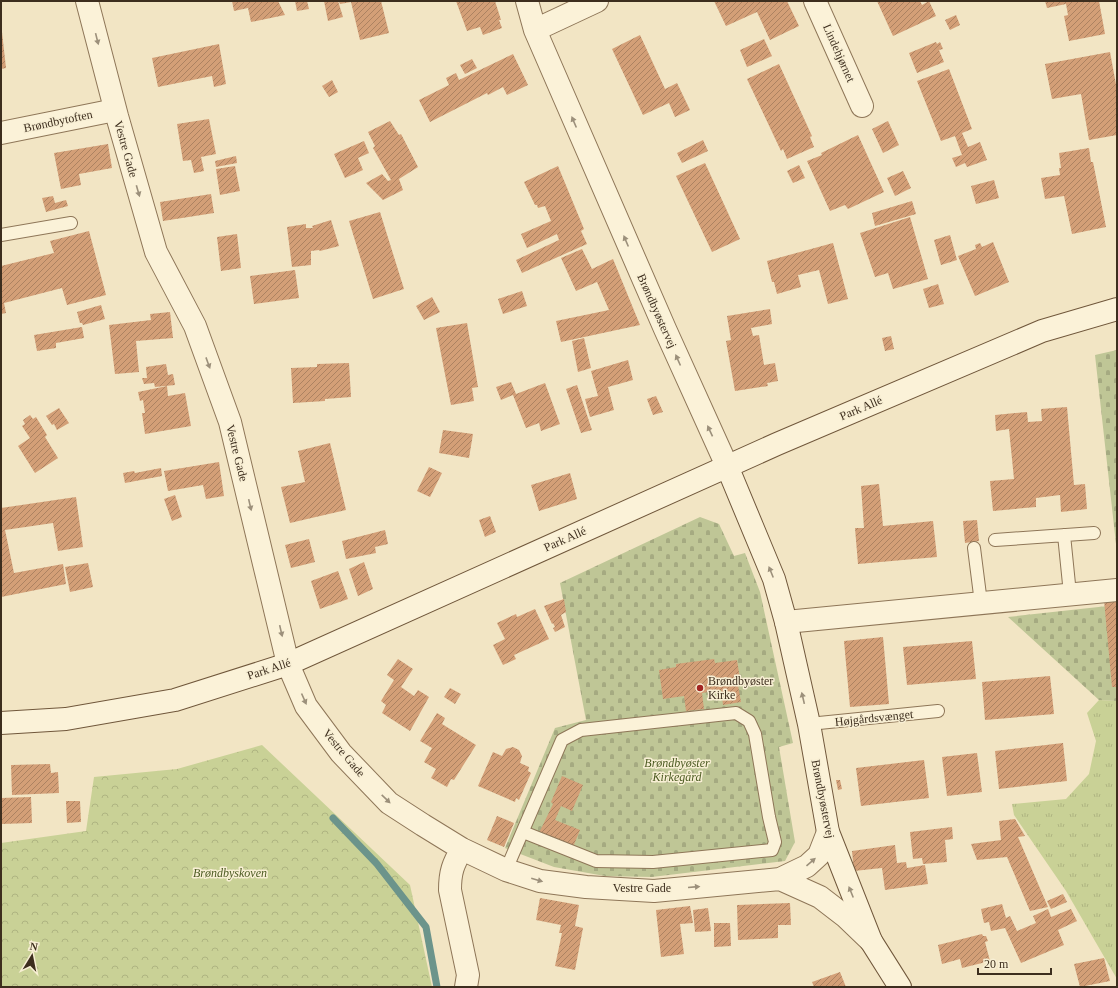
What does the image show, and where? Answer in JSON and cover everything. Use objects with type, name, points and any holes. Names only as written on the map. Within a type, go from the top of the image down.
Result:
[{"type":"street","name":"Vestre Gade","points":[[87,1],[115,110],[156,252],[195,326],[230,422],[288,664],[306,706],[341,753],[389,803],[423,826],[462,849],[506,870],[540,881],[586,887],[654,891],[780,879],[807,866],[819,855],[828,832]]},
{"type":"street","name":"Brøndbyøstervej","points":[[527,1],[535,30],[667,336],[727,466],[774,579],[786,622],[809,724],[828,832],[871,941],[900,987]]},
{"type":"street","points":[[535,30],[597,1]]},
{"type":"street","name":"Lindehjørnet","points":[[815,1],[862,106]]},
{"type":"street","name":"Brøndbytoften","points":[[1,133],[115,110]]},
{"type":"street","name":"Park Allé","points":[[1,724],[66,718],[175,700],[288,664],[727,466],[1042,331],[1117,309]]},
{"type":"street","points":[[786,622],[1117,590]]},
{"type":"street","points":[[462,849],[452,868],[450,876],[450,890],[468,975],[466,987]]},
{"type":"street","name":"Vestre Gade","points":[[780,879],[820,897],[871,941]]},
{"type":"lane","points":[[1,235],[71,223]]},
{"type":"lane","points":[[995,540],[1094,533]]},
{"type":"lane","points":[[1064,535],[1070,594]]},
{"type":"lane","points":[[974,548],[981,603]]},
{"type":"lane","name":"Højgårdsvænget","points":[[809,724],[938,711]]},
{"type":"lane","points":[[506,870],[562,740],[581,730],[736,713],[749,721],[755,734],[769,817],[775,842],[772,850],[653,862],[596,861],[523,832]]},
{"type":"green space","points":[[1117,350],[1117,553],[1095,355]]},
{"type":"green space","name":"Brøndbyøster Kirkegård","points":[[700,517],[719,524],[734,556],[745,553],[760,592],[793,743],[779,747],[795,842],[785,861],[652,877],[605,876],[554,867],[505,848],[555,728],[586,720],[560,583]]},
{"type":"green space","points":[[1117,605],[1117,701],[1099,700],[1008,617]]},
{"type":"green space","points":[[1099,700],[1117,701],[1117,979],[1066,891],[1014,815],[1012,804],[1066,799],[1089,774],[1096,741],[1087,713]]},
{"type":"green space","name":"Brøndbyskoven","points":[[262,745],[410,885],[432,987],[1,987],[1,843],[86,831],[94,777],[177,769]]},
{"type":"building","points":[[232,1],[278,1],[285,15],[251,22],[248,8],[234,11]]},
{"type":"building","points":[[295,1],[307,1],[309,9],[297,11]]},
{"type":"building","points":[[324,1],[338,1],[343,17],[328,21]]},
{"type":"building","points":[[339,1],[381,1],[389,33],[360,40],[351,2],[340,4]]},
{"type":"building","points":[[456,1],[495,1],[502,28],[483,35],[480,27],[467,31]]},
{"type":"building","points":[[714,1],[787,1],[799,26],[770,40],[757,12],[726,26]]},
{"type":"building","points":[[877,1],[920,1],[922,5],[929,1],[936,16],[893,36]]},
{"type":"building","points":[[1045,1],[1099,1],[1105,34],[1069,41],[1064,16],[1068,15],[1066,4],[1047,8]]},
{"type":"building","points":[[956,15],[960,25],[950,30],[945,20]]},
{"type":"building","points":[[1,32],[6,68],[1,69]]},
{"type":"building","points":[[640,35],[665,89],[677,83],[690,110],[675,117],[669,103],[643,115],[612,49]]},
{"type":"building","points":[[764,39],[772,56],[747,67],[740,50]]},
{"type":"building","points":[[936,42],[937,44],[940,42],[943,49],[939,50],[944,62],[917,73],[909,53]]},
{"type":"building","points":[[219,44],[226,84],[214,87],[212,76],[158,87],[152,58]]},
{"type":"building","points":[[1110,52],[1117,90],[1117,135],[1089,140],[1081,94],[1052,99],[1045,64]]},
{"type":"building","points":[[513,54],[528,85],[507,95],[503,87],[488,95],[487,93],[430,122],[419,100],[449,85],[446,78],[456,73],[459,80]]},
{"type":"building","points":[[472,59],[477,68],[465,74],[460,65]]},
{"type":"building","points":[[779,64],[812,136],[810,137],[814,147],[787,159],[783,149],[781,151],[747,79]]},
{"type":"building","points":[[949,69],[972,129],[962,133],[968,147],[980,142],[987,160],[967,167],[965,163],[956,167],[952,158],[962,155],[955,136],[941,141],[917,81]]},
{"type":"building","points":[[332,80],[338,92],[329,97],[322,86]]},
{"type":"building","points":[[209,119],[216,154],[201,157],[204,171],[194,173],[191,160],[183,161],[177,124]]},
{"type":"building","points":[[390,121],[399,135],[401,134],[418,167],[399,179],[403,190],[383,200],[366,183],[382,174],[388,181],[391,180],[373,148],[375,146],[368,132]]},
{"type":"building","points":[[888,121],[899,145],[883,153],[872,129]]},
{"type":"building","points":[[858,135],[884,192],[848,209],[845,205],[830,211],[807,161],[822,155],[821,153]]},
{"type":"building","points":[[703,140],[708,151],[682,163],[677,153]]},
{"type":"building","points":[[364,141],[369,153],[358,158],[363,170],[345,178],[334,154]]},
{"type":"building","points":[[108,144],[112,168],[79,174],[81,185],[61,189],[54,153]]},
{"type":"building","points":[[1089,148],[1106,227],[1072,234],[1064,196],[1045,199],[1041,178],[1060,175],[1059,168],[1061,168],[1059,153]]},
{"type":"building","points":[[236,156],[237,163],[216,167],[215,161]]},
{"type":"building","points":[[705,163],[740,239],[712,252],[676,176]]},
{"type":"building","points":[[799,165],[805,178],[793,183],[787,171]]},
{"type":"building","points":[[235,166],[240,191],[220,195],[216,169]]},
{"type":"building","points":[[558,166],[584,229],[581,231],[587,244],[522,273],[516,260],[559,240],[557,234],[527,248],[521,234],[551,221],[545,206],[538,208],[537,205],[535,205],[524,182]]},
{"type":"building","points":[[903,171],[911,188],[895,196],[887,178]]},
{"type":"building","points":[[994,180],[999,198],[976,204],[971,186]]},
{"type":"building","points":[[211,194],[214,213],[163,221],[160,202]]},
{"type":"building","points":[[53,196],[55,203],[66,200],[68,206],[46,212],[42,198]]},
{"type":"building","points":[[912,201],[916,214],[875,226],[872,213]]},
{"type":"building","points":[[380,212],[404,289],[373,299],[349,221]]},
{"type":"building","points":[[910,217],[928,279],[893,289],[888,273],[875,277],[860,233]]},
{"type":"building","points":[[331,220],[339,246],[320,251],[311,251],[311,265],[292,267],[287,227],[306,224],[306,228],[313,228],[312,226]]},
{"type":"building","points":[[89,231],[106,295],[67,305],[62,288],[4,303],[6,313],[1,314],[1,266],[54,253],[50,241]]},
{"type":"building","points":[[237,234],[241,268],[221,271],[217,237]]},
{"type":"building","points":[[950,235],[957,260],[941,265],[934,240]]},
{"type":"building","points":[[993,242],[1009,282],[975,296],[958,256],[976,249],[975,245],[980,243],[982,247]]},
{"type":"building","points":[[833,243],[848,299],[828,304],[819,270],[798,275],[801,287],[777,294],[774,282],[772,282],[767,261]]},
{"type":"building","points":[[582,249],[592,269],[613,259],[640,325],[561,342],[556,321],[609,310],[597,282],[576,291],[561,258]]},
{"type":"building","points":[[295,270],[299,298],[254,304],[250,276]]},
{"type":"building","points":[[938,284],[944,304],[929,308],[923,289]]},
{"type":"building","points":[[522,291],[527,306],[503,314],[498,299]]},
{"type":"building","points":[[432,297],[440,312],[424,320],[416,306]]},
{"type":"building","points":[[101,305],[105,319],[83,325],[80,323],[77,312]]},
{"type":"building","points":[[770,309],[772,324],[751,328],[753,336],[759,335],[764,365],[775,363],[778,381],[767,383],[768,386],[735,391],[726,341],[731,340],[727,316]]},
{"type":"building","points":[[170,312],[173,338],[136,341],[139,372],[115,374],[109,325],[151,320],[150,314]]},
{"type":"building","points":[[467,323],[478,387],[472,388],[474,401],[451,405],[436,328]]},
{"type":"building","points":[[82,327],[84,338],[56,343],[56,348],[37,351],[34,335]]},
{"type":"building","points":[[891,336],[894,349],[885,351],[882,338]]},
{"type":"building","points":[[584,338],[591,368],[578,372],[572,341]]},
{"type":"building","points":[[628,360],[633,380],[608,387],[614,410],[590,417],[585,399],[598,396],[591,371]]},
{"type":"building","points":[[349,363],[351,397],[325,399],[325,401],[293,403],[291,368],[317,367],[317,364]]},
{"type":"building","points":[[166,364],[168,375],[173,374],[175,385],[155,387],[154,383],[144,384],[142,378],[147,378],[146,367]]},
{"type":"building","points":[[511,382],[516,394],[545,383],[560,424],[541,431],[539,423],[526,428],[513,395],[501,400],[496,387]]},
{"type":"building","points":[[577,385],[592,430],[581,433],[566,389]]},
{"type":"building","points":[[167,386],[168,396],[185,393],[191,426],[145,434],[142,413],[145,413],[143,400],[140,401],[138,392]]},
{"type":"building","points":[[656,396],[663,412],[653,415],[647,399]]},
{"type":"building","points":[[1067,407],[1074,485],[1085,484],[1087,509],[1061,512],[1060,495],[1036,498],[1036,507],[993,511],[990,481],[1014,479],[1009,429],[996,431],[995,415],[1027,412],[1028,422],[1042,421],[1041,409]]},
{"type":"building","points":[[59,408],[69,423],[57,430],[54,424],[52,425],[46,416]]},
{"type":"building","points":[[30,415],[33,419],[36,417],[47,435],[45,437],[58,458],[35,473],[18,446],[30,438],[22,426],[25,424],[23,420]]},
{"type":"building","points":[[443,430],[473,434],[469,458],[439,453]]},
{"type":"building","points":[[330,443],[346,510],[290,523],[281,487],[305,482],[298,451]]},
{"type":"building","points":[[219,462],[224,496],[206,499],[203,485],[168,491],[164,471]]},
{"type":"building","points":[[429,467],[442,473],[430,497],[417,491]]},
{"type":"building","points":[[161,468],[162,476],[125,483],[123,473],[134,471],[135,473]]},
{"type":"building","points":[[570,473],[577,499],[539,511],[531,485]]},
{"type":"building","points":[[879,484],[883,526],[933,521],[937,557],[858,564],[855,528],[864,528],[861,486]]},
{"type":"building","points":[[175,495],[182,517],[172,521],[164,499]]},
{"type":"building","points":[[76,497],[83,547],[58,551],[53,523],[5,530],[14,573],[63,564],[66,584],[1,597],[1,508]]},
{"type":"building","points":[[490,516],[496,532],[485,537],[479,520]]},
{"type":"building","points":[[977,520],[979,541],[965,543],[963,521]]},
{"type":"building","points":[[385,530],[388,544],[375,547],[376,553],[346,559],[342,541]]},
{"type":"building","points":[[309,539],[315,562],[291,568],[285,545]]},
{"type":"building","points":[[364,562],[373,589],[358,596],[349,569]]},
{"type":"building","points":[[88,563],[93,587],[70,592],[65,567]]},
{"type":"building","points":[[338,571],[348,599],[320,609],[311,581]]},
{"type":"building","points":[[564,599],[566,612],[561,615],[565,627],[555,632],[553,628],[555,627],[553,623],[552,624],[544,606]]},
{"type":"building","points":[[1117,599],[1117,687],[1112,687],[1104,600]]},
{"type":"building","points":[[535,609],[549,639],[514,655],[516,659],[503,665],[493,645],[505,639],[497,623],[516,614],[517,617]]},
{"type":"building","points":[[883,637],[889,704],[850,707],[844,641]]},
{"type":"building","points":[[972,641],[976,679],[907,685],[903,647]]},
{"type":"building","points":[[398,659],[413,669],[401,687],[414,696],[418,690],[429,697],[410,731],[382,713],[386,705],[381,701],[394,680],[387,675]]},
{"type":"building","name":"Brøndbyøster Kirke","points":[[714,659],[715,663],[737,660],[741,685],[738,685],[741,702],[723,705],[721,690],[702,693],[704,709],[686,711],[684,696],[663,699],[659,670],[676,667],[676,664]]},
{"type":"building","points":[[1050,676],[1054,714],[985,720],[982,682]]},
{"type":"building","points":[[450,688],[461,694],[455,704],[444,697]]},
{"type":"building","points":[[437,713],[445,718],[442,724],[476,745],[454,780],[451,779],[447,787],[431,778],[436,769],[424,762],[432,748],[420,741]]},
{"type":"building","points":[[1063,743],[1067,781],[999,789],[995,751]]},
{"type":"building","points":[[513,747],[519,750],[522,756],[520,763],[529,767],[528,771],[531,773],[519,800],[516,798],[515,802],[478,786],[493,752],[502,756],[506,749]]},
{"type":"building","points":[[977,753],[982,792],[947,796],[942,757]]},
{"type":"building","points":[[924,760],[929,798],[861,806],[856,768]]},
{"type":"building","points":[[50,764],[51,773],[58,772],[59,793],[12,795],[11,765]]},
{"type":"building","points":[[562,776],[583,785],[572,811],[561,806],[555,820],[580,830],[573,847],[539,833],[553,804],[551,802]]},
{"type":"building","points":[[836,780],[840,780],[842,789],[838,790]]},
{"type":"building","points":[[31,797],[32,823],[1,824],[1,798]]},
{"type":"building","points":[[66,801],[80,801],[81,822],[67,823]]},
{"type":"building","points":[[497,816],[514,823],[504,847],[487,840]]},
{"type":"building","points":[[1015,819],[1025,836],[1018,837],[1048,907],[1030,911],[1007,857],[977,860],[971,844],[1001,840],[999,821]]},
{"type":"building","points":[[952,827],[953,839],[945,840],[947,862],[923,864],[922,858],[913,859],[910,832]]},
{"type":"building","points":[[895,845],[897,863],[906,862],[907,868],[925,865],[928,884],[885,890],[882,868],[854,871],[852,851]]},
{"type":"building","points":[[1063,894],[1067,902],[1051,909],[1047,901]]},
{"type":"building","points":[[540,898],[579,905],[575,926],[583,928],[575,970],[555,966],[562,933],[559,933],[561,925],[536,920]]},
{"type":"building","points":[[790,903],[791,925],[778,925],[778,938],[738,940],[737,905]]},
{"type":"building","points":[[1002,904],[1006,918],[1010,916],[1017,931],[1036,923],[1033,916],[1048,909],[1051,917],[1071,909],[1077,921],[1058,930],[1064,945],[1021,963],[1005,928],[991,931],[989,922],[984,923],[981,909]]},
{"type":"building","points":[[690,906],[693,923],[680,924],[684,954],[661,957],[656,910]]},
{"type":"building","points":[[708,908],[711,931],[695,932],[693,910]]},
{"type":"building","points":[[714,923],[730,923],[731,946],[714,947]]},
{"type":"building","points":[[982,934],[983,936],[986,936],[988,941],[985,942],[990,961],[962,968],[960,959],[942,964],[938,945]]},
{"type":"building","points":[[1104,958],[1110,981],[1080,987],[1074,964]]},
{"type":"building","points":[[840,972],[846,987],[814,987],[812,982]]},
{"type":"waterway","points":[[333,818],[377,864],[426,927],[437,987]]},
{"type":"place","name":"Brøndbyøster Kirke","points":[[700,688]]}]
